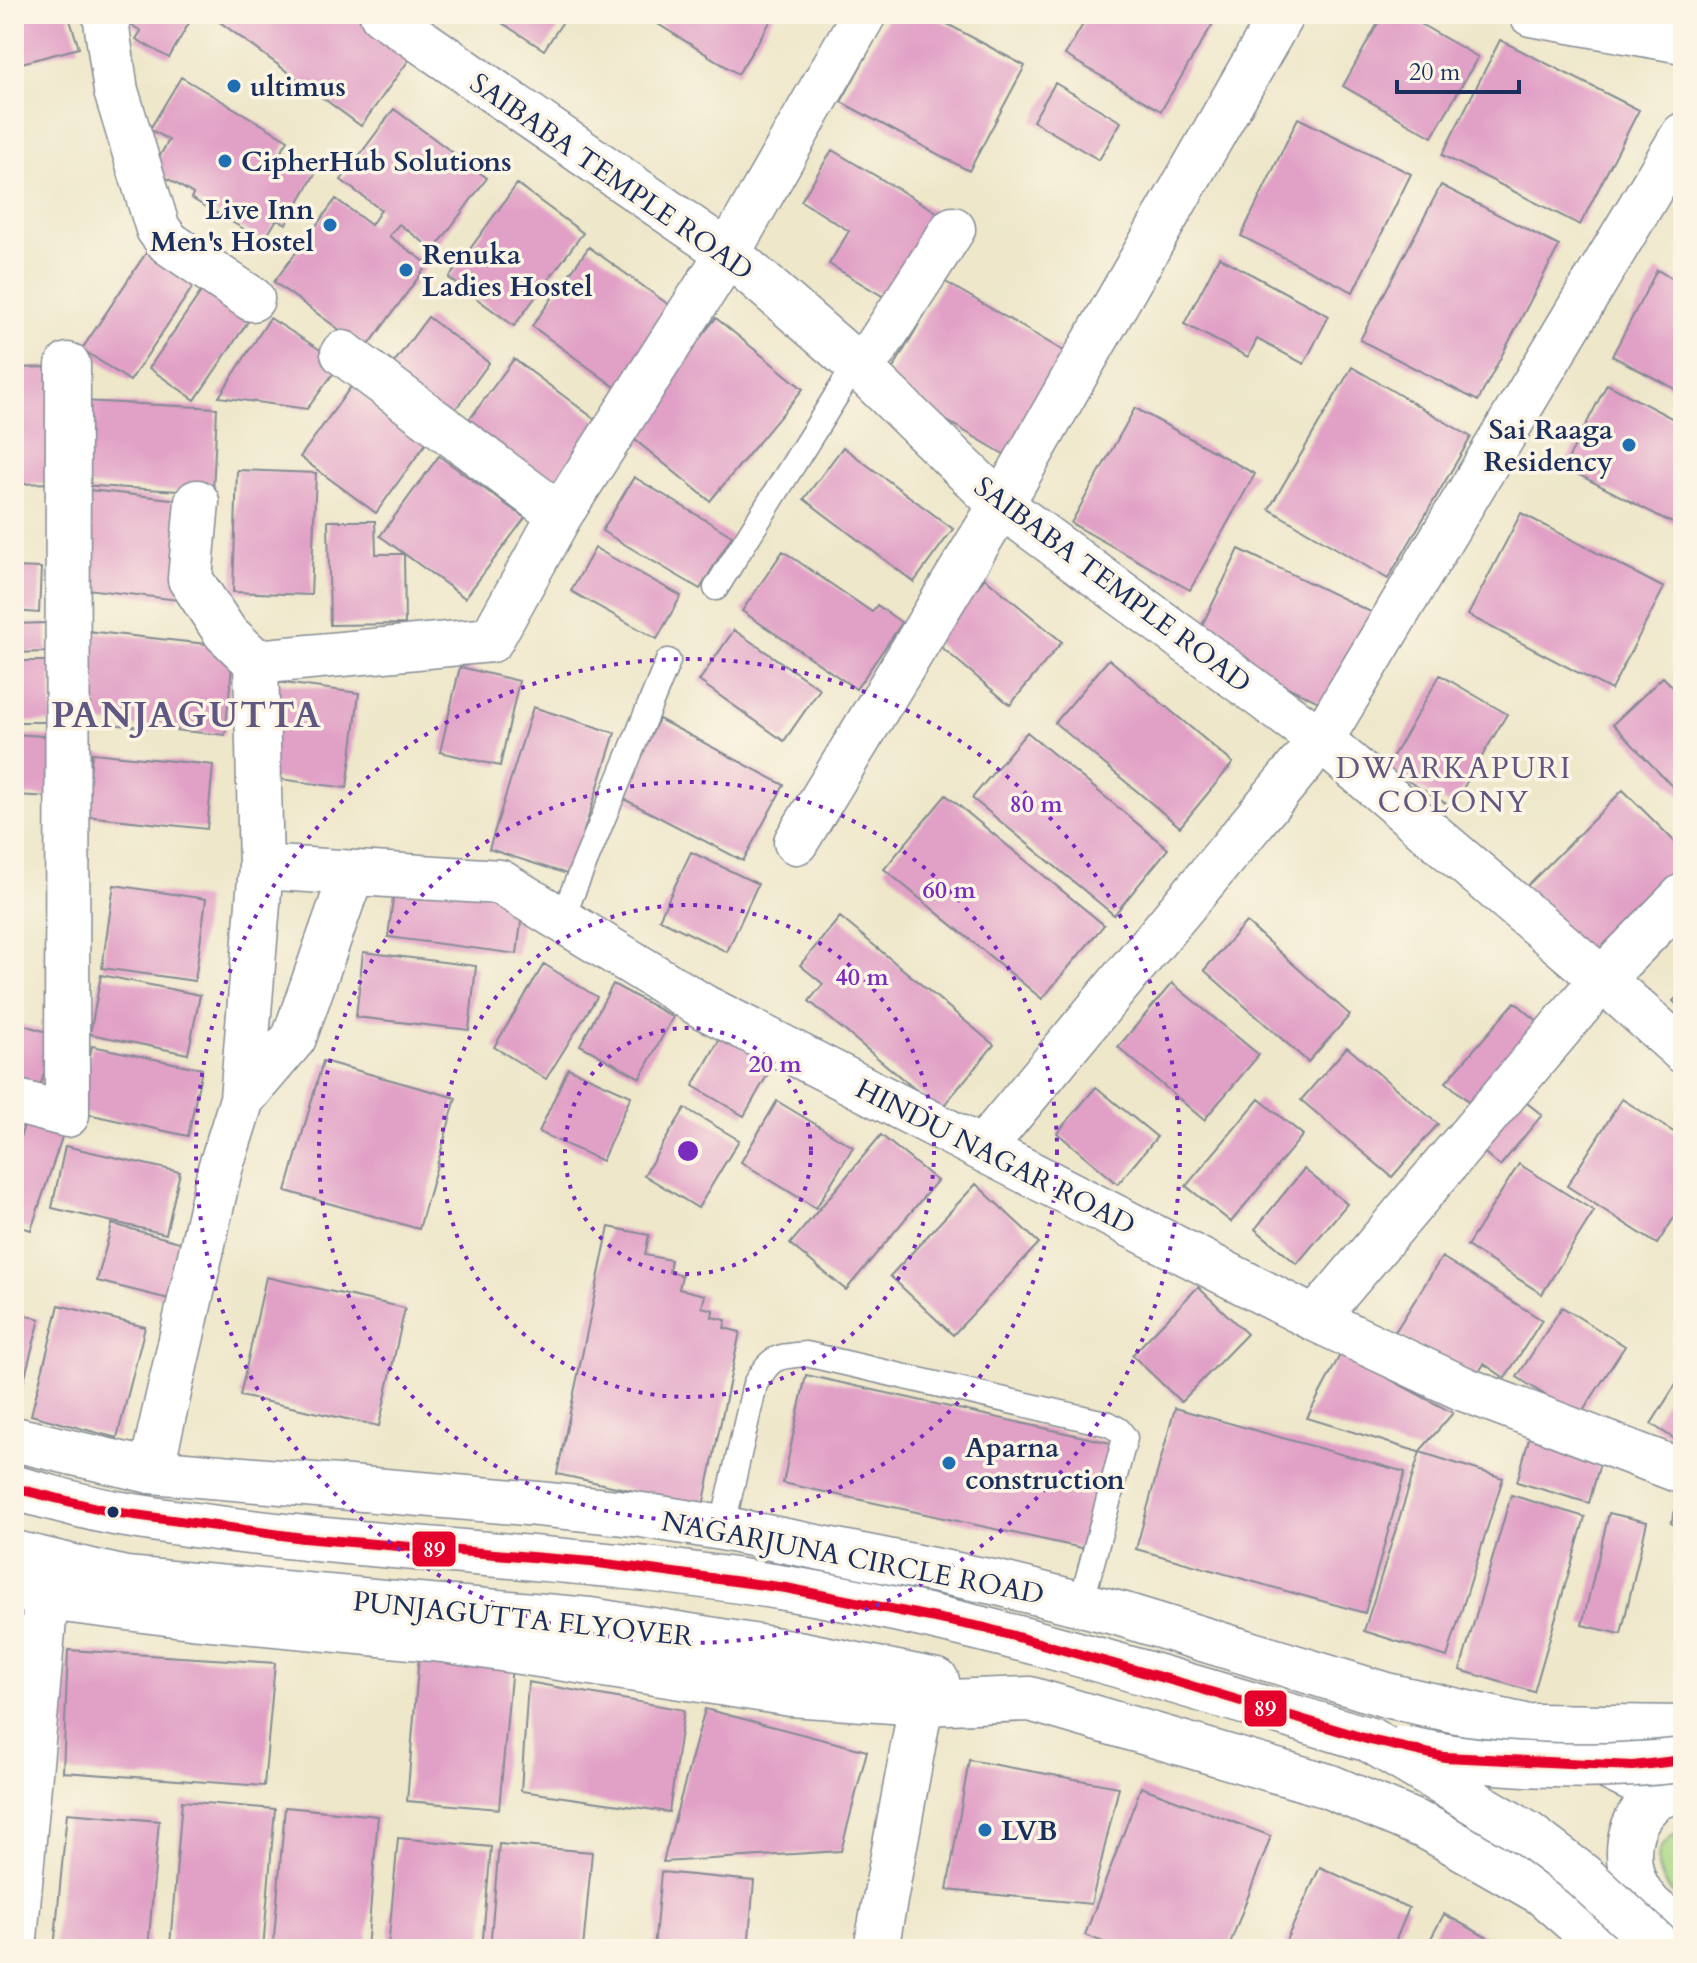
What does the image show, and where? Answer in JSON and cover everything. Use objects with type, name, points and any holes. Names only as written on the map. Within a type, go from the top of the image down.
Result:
[{"type":"street","points":[[105,14],[116,91],[158,229],[169,243],[252,299]]},
{"type":"street","name":"SAIBABA TEMPLE ROAD","points":[[382,14],[728,253],[856,364],[1001,505],[1321,740],[1683,1051]]},
{"type":"street","points":[[256,662],[491,640],[560,515],[728,253],[864,14]]},
{"type":"street","points":[[796,842],[1001,505],[1282,14]]},
{"type":"street","points":[[1531,14],[1683,41]]},
{"type":"street","points":[[982,1149],[1321,740],[1683,135]]},
{"type":"street","points":[[856,364],[876,348],[953,229]]},
{"type":"street","points":[[343,353],[560,515]]},
{"type":"street","points":[[14,1101],[67,1115],[68,365]]},
{"type":"street","points":[[151,1471],[220,1169],[242,1099],[261,867],[256,662],[225,632],[190,579],[197,502]]},
{"type":"street","name":"HINDU NAGAR ROAD","points":[[261,867],[500,882],[704,1007],[1315,1319],[1464,1389],[1683,1472]]},
{"type":"street","points":[[242,1099],[294,1038],[352,873]]},
{"type":"street","points":[[1315,1319],[1602,979],[1683,896]]},
{"type":"street","name":"NAGARJUNA CIRCLE ROAD","points":[[14,1439],[151,1471],[635,1514],[998,1583],[1081,1604],[1386,1695],[1520,1725],[1677,1781]]},
{"type":"street","name":"PUNJAGUTTA FLYOVER","points":[[14,1488],[113,1512],[303,1538],[591,1562],[786,1588],[985,1628],[1370,1740],[1444,1757],[1633,1766],[1677,1781]]},
{"type":"street","name":"PUNJAGUTTA FLYOVER","points":[[14,1553],[125,1579],[590,1620],[803,1654],[1030,1699]]},
{"type":"street","points":[[14,1949],[30,1592],[191,1616],[443,1640],[791,1694],[921,1703],[1030,1699],[1328,1786],[1443,1836],[1542,1893],[1606,1949]]},
{"type":"street","points":[[876,1949],[921,1703]]},
{"type":"street","points":[[1520,1725],[1683,1728]]},
{"type":"street","name":"PUNJAGUTTA FLYOVER","points":[[1370,1740],[1528,1834],[1582,1875],[1662,1949]]},
{"type":"street","points":[[1666,1916],[1635,1887],[1629,1864],[1630,1841],[1638,1819],[1653,1801],[1677,1781]]},
{"type":"street","points":[[1443,1836],[1541,1858],[1629,1864]]},
{"type":"street","points":[[1662,1949],[1655,1916],[1666,1916]]},
{"type":"lane","points":[[716,588],[856,364]]},
{"type":"lane","points":[[562,918],[668,661]]},
{"type":"lane","points":[[722,1529],[755,1384],[777,1357],[806,1354],[1109,1424],[1119,1430],[1125,1438],[1081,1604]]},
{"type":"green space","points":[[1683,1831],[1683,1900],[1665,1885],[1658,1864],[1663,1845]]},
{"type":"building","points":[[14,14],[68,14],[79,48],[14,65]]},
{"type":"building","points":[[129,14],[194,14],[169,58],[136,39],[141,31],[125,21]]},
{"type":"building","points":[[209,14],[353,14],[411,57],[361,126]]},
{"type":"building","points":[[488,14],[568,14],[544,50]]},
{"type":"building","points":[[642,14],[775,14],[738,74]]},
{"type":"building","points":[[889,14],[929,14],[1025,66],[969,171],[841,102]]},
{"type":"building","points":[[1089,14],[1218,15],[1161,111],[1065,55]]},
{"type":"building","points":[[1383,14],[1403,14],[1478,57],[1432,137],[1343,86]]},
{"type":"building","points":[[1500,40],[1639,110],[1580,225],[1442,155]]},
{"type":"building","name":"CipherHub Solutions","points":[[181,77],[288,140],[280,153],[315,174],[286,224],[277,219],[264,241],[191,198],[193,194],[152,169],[169,140],[150,129]]},
{"type":"building","points":[[1055,83],[1121,122],[1099,160],[1033,121]]},
{"type":"building","points":[[394,109],[487,178],[434,250],[399,224],[389,236],[428,264],[366,349],[274,282],[336,199],[371,225],[381,210],[341,180]]},
{"type":"building","points":[[1298,118],[1411,174],[1353,292],[1241,236]]},
{"type":"building","points":[[832,150],[945,217],[899,306],[829,264],[849,231],[801,201]]},
{"type":"building","points":[[517,184],[583,233],[514,326],[449,278]]},
{"type":"building","points":[[1441,185],[1559,246],[1478,401],[1360,340]]},
{"type":"building","points":[[589,247],[680,313],[622,392],[532,326]]},
{"type":"building","points":[[148,250],[196,282],[130,381],[82,349]]},
{"type":"building","points":[[1219,257],[1329,316],[1304,364],[1257,339],[1248,357],[1184,324]]},
{"type":"building","points":[[1657,270],[1683,284],[1683,393],[1612,356]]},
{"type":"building","points":[[944,281],[1067,353],[1007,456],[884,384]]},
{"type":"building","points":[[205,286],[251,317],[195,400],[149,368]]},
{"type":"building","points":[[428,317],[489,363],[447,421],[384,376]]},
{"type":"building","points":[[270,318],[341,363],[307,409],[219,397]]},
{"type":"building","points":[[716,318],[803,389],[710,501],[623,430]]},
{"type":"building","points":[[514,359],[600,423],[549,491],[463,428]]},
{"type":"building","points":[[51,367],[56,483],[14,484],[14,368]]},
{"type":"building","points":[[1352,367],[1471,437],[1388,579],[1269,509]]},
{"type":"building","points":[[353,384],[429,439],[376,513],[300,457]]},
{"type":"building","name":"Sai Raaga Residency","points":[[1607,384],[1683,424],[1683,516],[1678,526],[1564,467]]},
{"type":"building","points":[[82,401],[217,408],[213,493],[78,485]]},
{"type":"building","points":[[1135,408],[1255,474],[1190,590],[1071,523]]},
{"type":"building","points":[[843,447],[953,529],[914,582],[804,499]]},
{"type":"building","points":[[439,456],[525,518],[465,598],[380,536]]},
{"type":"building","points":[[237,470],[316,473],[311,595],[233,592]]},
{"type":"building","points":[[634,477],[732,536],[700,589],[602,531]]},
{"type":"building","points":[[89,490],[189,501],[178,600],[78,588]]},
{"type":"building","points":[[1521,513],[1664,588],[1611,690],[1468,615]]},
{"type":"building","points":[[328,521],[375,521],[376,554],[404,554],[405,624],[330,625]]},
{"type":"building","points":[[595,548],[681,596],[657,639],[571,591]]},
{"type":"building","points":[[1239,549],[1373,613],[1327,706],[1194,642]]},
{"type":"building","points":[[783,551],[872,612],[877,605],[902,623],[856,689],[742,611]]},
{"type":"building","points":[[14,567],[41,568],[39,613],[14,611]]},
{"type":"building","points":[[985,578],[1062,642],[1010,705],[933,640]]},
{"type":"building","points":[[46,623],[47,652],[14,653],[14,624]]},
{"type":"building","points":[[734,630],[820,689],[784,741],[699,681]]},
{"type":"building","points":[[86,631],[234,647],[225,735],[78,721]]},
{"type":"building","points":[[1109,659],[1233,763],[1180,827],[1055,723]]},
{"type":"building","points":[[14,661],[51,661],[52,722],[14,722]]},
{"type":"building","points":[[460,667],[519,681],[500,766],[440,752]]},
{"type":"building","points":[[1440,675],[1507,714],[1452,807],[1386,768]]},
{"type":"building","points":[[1663,677],[1683,697],[1683,798],[1613,724]]},
{"type":"building","points":[[276,682],[359,693],[347,788],[264,777]]},
{"type":"building","points":[[533,707],[615,733],[570,875],[489,849]]},
{"type":"building","points":[[659,719],[784,785],[743,861],[618,796]]},
{"type":"building","points":[[1027,732],[1168,849],[1114,915],[972,798]]},
{"type":"building","points":[[14,734],[57,737],[53,797],[14,795]]},
{"type":"building","points":[[92,753],[213,765],[207,829],[86,816]]},
{"type":"building","points":[[1623,790],[1683,850],[1683,868],[1589,962],[1520,893]]},
{"type":"building","points":[[946,795],[1104,925],[1042,999],[884,869]]},
{"type":"building","points":[[691,852],[758,884],[727,952],[659,919]]},
{"type":"building","points":[[395,883],[524,899],[517,954],[388,937]]},
{"type":"building","points":[[114,885],[206,899],[195,981],[102,968]]},
{"type":"building","points":[[840,917],[994,1045],[940,1110],[809,1001],[823,984],[800,965]]},
{"type":"building","points":[[1246,922],[1350,1015],[1308,1062],[1204,970]]},
{"type":"building","points":[[363,952],[476,966],[469,1030],[356,1017]]},
{"type":"building","points":[[544,964],[597,997],[546,1079],[494,1047]]},
{"type":"building","points":[[101,975],[200,995],[188,1054],[90,1034]]},
{"type":"building","points":[[1172,983],[1259,1055],[1204,1120],[1118,1047]]},
{"type":"building","points":[[613,984],[673,1017],[640,1078],[580,1045]]},
{"type":"building","points":[[1683,991],[1683,1011],[1673,1001]]},
{"type":"building","points":[[1515,1002],[1549,1031],[1480,1111],[1446,1082]]},
{"type":"building","points":[[14,1022],[56,1035],[34,1106],[14,1100]]},
{"type":"building","points":[[722,1035],[773,1065],[744,1116],[693,1086]]},
{"type":"building","points":[[92,1046],[202,1069],[188,1136],[78,1112]]},
{"type":"building","points":[[1347,1047],[1438,1124],[1392,1177],[1301,1100]]},
{"type":"building","points":[[323,1061],[456,1098],[419,1229],[286,1191]]},
{"type":"building","points":[[568,1068],[631,1096],[602,1161],[539,1132]]},
{"type":"building","points":[[1096,1087],[1157,1137],[1118,1184],[1057,1133]]},
{"type":"building","points":[[1512,1091],[1542,1115],[1500,1166],[1471,1141]]},
{"type":"building","points":[[1259,1099],[1303,1135],[1231,1222],[1186,1186]]},
{"type":"building","points":[[1622,1099],[1683,1138],[1683,1204],[1657,1244],[1567,1186]]},
{"type":"building","points":[[777,1101],[853,1147],[816,1208],[741,1162]]},
{"type":"building","points":[[685,1108],[739,1140],[698,1208],[644,1175]]},
{"type":"building","points":[[28,1112],[66,1125],[31,1230],[14,1225],[14,1157]]},
{"type":"building","points":[[881,1135],[937,1181],[846,1290],[790,1244]]},
{"type":"building","points":[[65,1146],[180,1172],[166,1234],[52,1208]]},
{"type":"building","points":[[1519,1164],[1594,1211],[1542,1294],[1467,1246]]},
{"type":"building","points":[[1304,1169],[1347,1204],[1297,1264],[1255,1229]]},
{"type":"building","points":[[976,1184],[1039,1243],[953,1335],[890,1276]]},
{"type":"building","points":[[112,1224],[183,1243],[169,1299],[97,1281]]},
{"type":"building","points":[[609,1227],[649,1235],[645,1255],[671,1260],[669,1272],[682,1275],[679,1289],[705,1295],[702,1307],[713,1310],[712,1317],[726,1320],[724,1328],[740,1332],[703,1506],[557,1474]]},
{"type":"building","points":[[1442,1257],[1542,1320],[1505,1378],[1484,1364],[1473,1381],[1395,1332]]},
{"type":"building","points":[[266,1277],[405,1308],[379,1426],[240,1396]]},
{"type":"building","points":[[1198,1287],[1247,1334],[1181,1402],[1132,1355]]},
{"type":"building","points":[[59,1305],[145,1327],[117,1438],[31,1415]]},
{"type":"building","points":[[1562,1307],[1625,1346],[1579,1417],[1517,1377]]},
{"type":"building","points":[[14,1312],[40,1319],[15,1414],[14,1414]]},
{"type":"building","points":[[1341,1353],[1453,1413],[1419,1452],[1307,1418]]},
{"type":"building","points":[[1683,1373],[1683,1444],[1651,1424]]},
{"type":"building","name":"Aparna construction","points":[[806,1375],[1115,1444],[1091,1550],[783,1483]]},
{"type":"building","points":[[1175,1408],[1405,1472],[1365,1613],[1136,1549]]},
{"type":"building","points":[[1530,1435],[1602,1456],[1589,1503],[1517,1482]]},
{"type":"building","points":[[1420,1452],[1503,1478],[1447,1657],[1364,1631]]},
{"type":"building","points":[[1683,1487],[1683,1527],[1671,1523]]},
{"type":"building","points":[[1511,1495],[1585,1517],[1534,1692],[1460,1670]]},
{"type":"building","points":[[1609,1513],[1647,1522],[1621,1634],[1582,1625]]},
{"type":"building","points":[[68,1650],[275,1663],[264,1786],[63,1772]]},
{"type":"building","points":[[419,1656],[512,1665],[499,1809],[407,1801]]},
{"type":"building","points":[[528,1682],[684,1710],[669,1812],[521,1791]]},
{"type":"building","points":[[705,1709],[867,1751],[841,1851],[663,1862]]},
{"type":"building","points":[[969,1760],[1119,1787],[1091,1904],[947,1890]]},
{"type":"building","points":[[1141,1787],[1271,1836],[1228,1949],[1121,1949],[1085,1935]]},
{"type":"building","points":[[182,1801],[275,1809],[263,1949],[170,1945]]},
{"type":"building","points":[[285,1807],[378,1816],[367,1949],[273,1949]]},
{"type":"building","points":[[67,1813],[159,1821],[148,1949],[54,1949]]},
{"type":"building","points":[[398,1838],[491,1847],[482,1949],[388,1949]]},
{"type":"building","points":[[499,1844],[592,1852],[583,1949],[490,1949]]},
{"type":"building","points":[[1320,1867],[1409,1908],[1392,1949],[1282,1949]]},
{"type":"building","points":[[661,1872],[754,1881],[748,1949],[654,1949]]},
{"type":"building","points":[[1444,1914],[1508,1949],[1425,1949]]},
{"type":"transit line","name":"89","points":[[14,1488],[113,1512],[303,1538],[591,1562],[786,1588],[985,1628],[1370,1740],[1444,1757],[1633,1766],[1683,1760]]},
{"type":"place","name":"ultimus","points":[[234,86]]},
{"type":"place","name":"CipherHub Solutions","points":[[225,161]]},
{"type":"place","name":"Live Inn Men's Hostel","points":[[330,225]]},
{"type":"place","name":"Renuka Ladies Hostel","points":[[406,270]]},
{"type":"place","name":"Sai Raaga Residency","points":[[1629,445]]},
{"type":"place","name":"Aparna construction","points":[[949,1463]]},
{"type":"place","name":"LVB","points":[[985,1830]]},
{"type":"district","name":"PANJAGUTTA","points":[[187,714]]},
{"type":"district","name":"DWARKAPURI COLONY","points":[[1454,785]]}]
